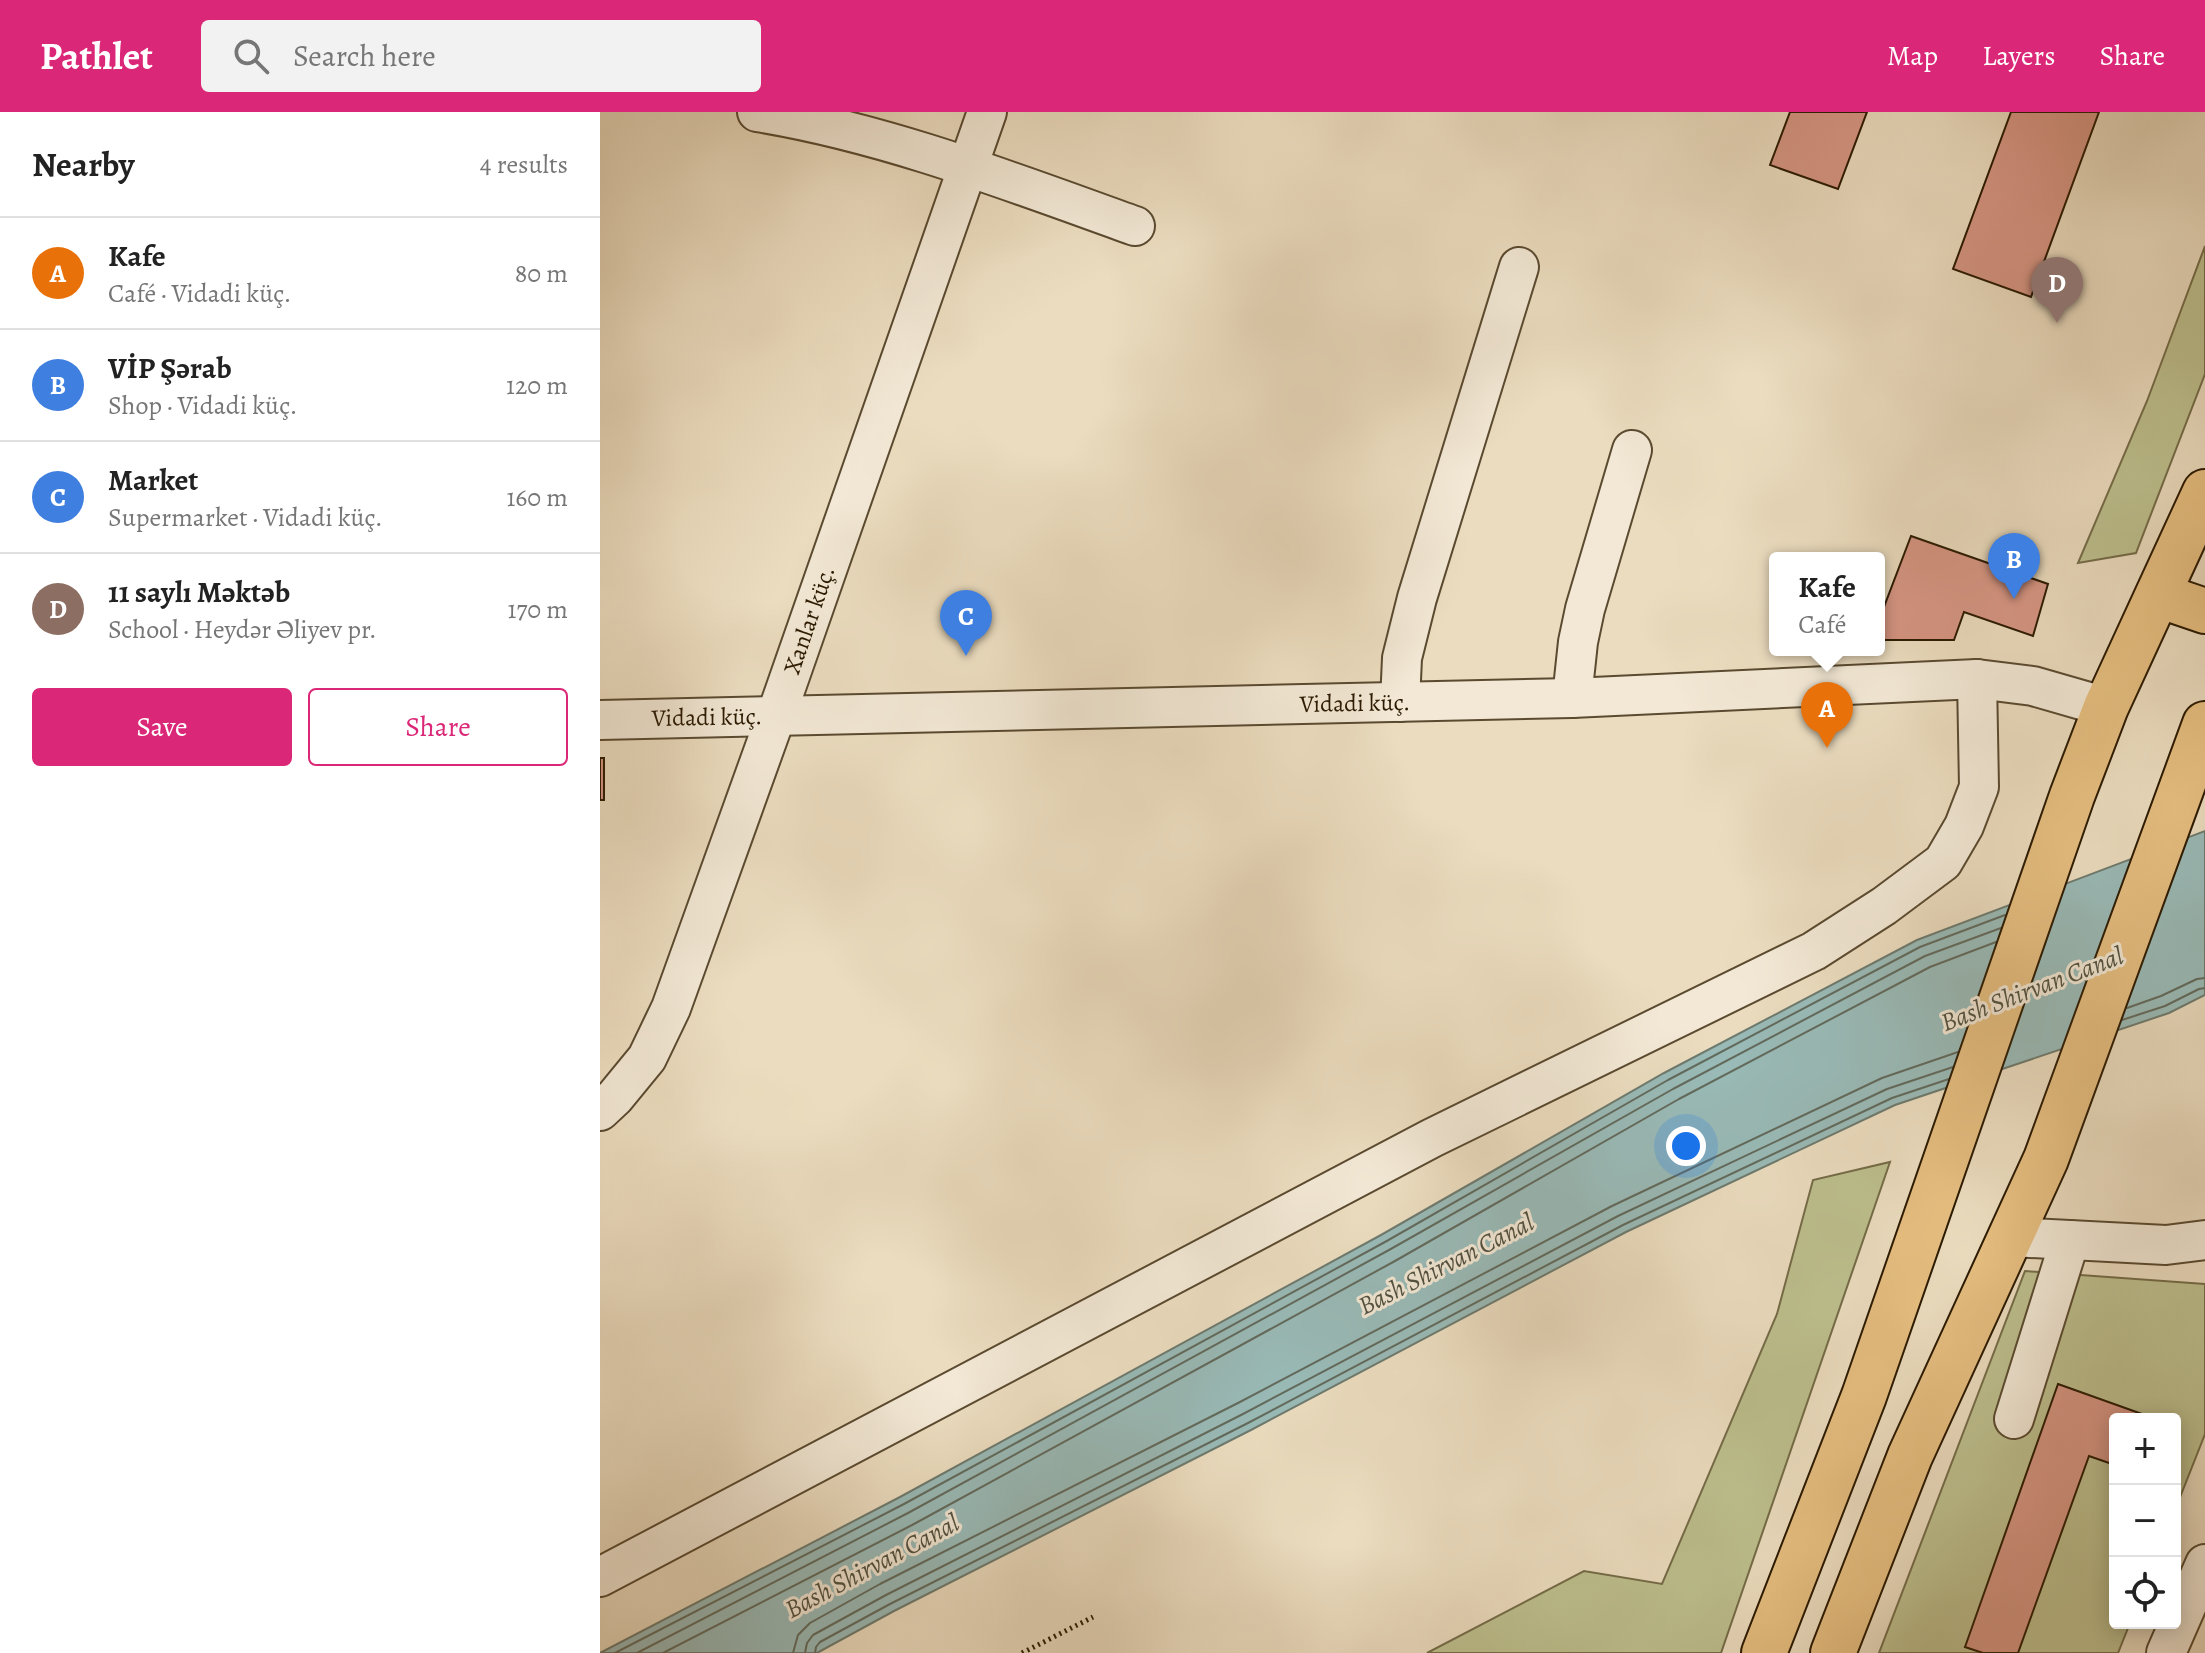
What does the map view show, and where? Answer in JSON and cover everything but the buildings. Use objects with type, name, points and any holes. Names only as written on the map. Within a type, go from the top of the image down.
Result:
[{"type":"main road","points":[[1764,1653],[1864,1396],[2072,796],[2106,707],[2205,492]]},
{"type":"main road","points":[[2158,595],[2205,611]]},
{"type":"main road","points":[[1833,1653],[1910,1456],[2046,1159],[2203,731]]},
{"type":"street","points":[[757,112],[803,119],[967,166],[1135,226]]},
{"type":"street","name":"Xanlar küç.","points":[[600,1111],[647,1058],[671,1008],[987,112]]},
{"type":"street","points":[[1400,702],[1402,658],[1417,598],[1519,267]]},
{"type":"street","points":[[1572,698],[1585,609],[1632,450]]},
{"type":"street","points":[[600,1577],[1432,1138],[1814,951],[1884,906],[1943,862],[1964,826],[1979,787],[1977,679]]},
{"type":"street","name":"Vidadi küç.","points":[[600,720],[1572,698],[1977,679],[2033,686],[2106,707]]},
{"type":"street","points":[[2012,1237],[2166,1245],[2205,1240]]},
{"type":"street","points":[[2014,1419],[2070,1240]]},
{"type":"street","points":[[2166,1653],[2205,1564]]},
{"type":"path","points":[[1022,1653],[1093,1617]]},
{"type":"green space","points":[[2205,246],[2205,374],[2136,553],[2078,563],[2147,401]]},
{"type":"green space","points":[[1890,1162],[1721,1653],[1427,1653],[1584,1571],[1662,1584],[1777,1314],[1813,1180]]},
{"type":"green space","points":[[2025,1271],[2205,1284],[2205,1434],[2181,1495],[2181,1413],[2109,1413],[2109,1629],[2128,1629],[2118,1653],[1879,1653]]},
{"type":"water","name":"Bash Shirvan Canal","points":[[2205,831],[2205,995],[2169,1013],[1895,1105],[1626,1232],[1251,1430],[817,1653],[600,1653],[900,1497],[1381,1235],[1664,1073],[1917,940]]},
{"type":"place","name":"11 saylı Məktəb","points":[[2057,323]]},
{"type":"place","name":"VİP Şərab","points":[[2014,599]]},
{"type":"place","name":"Market","points":[[966,656]]},
{"type":"place","name":"Kafe","points":[[1827,748]]}]
